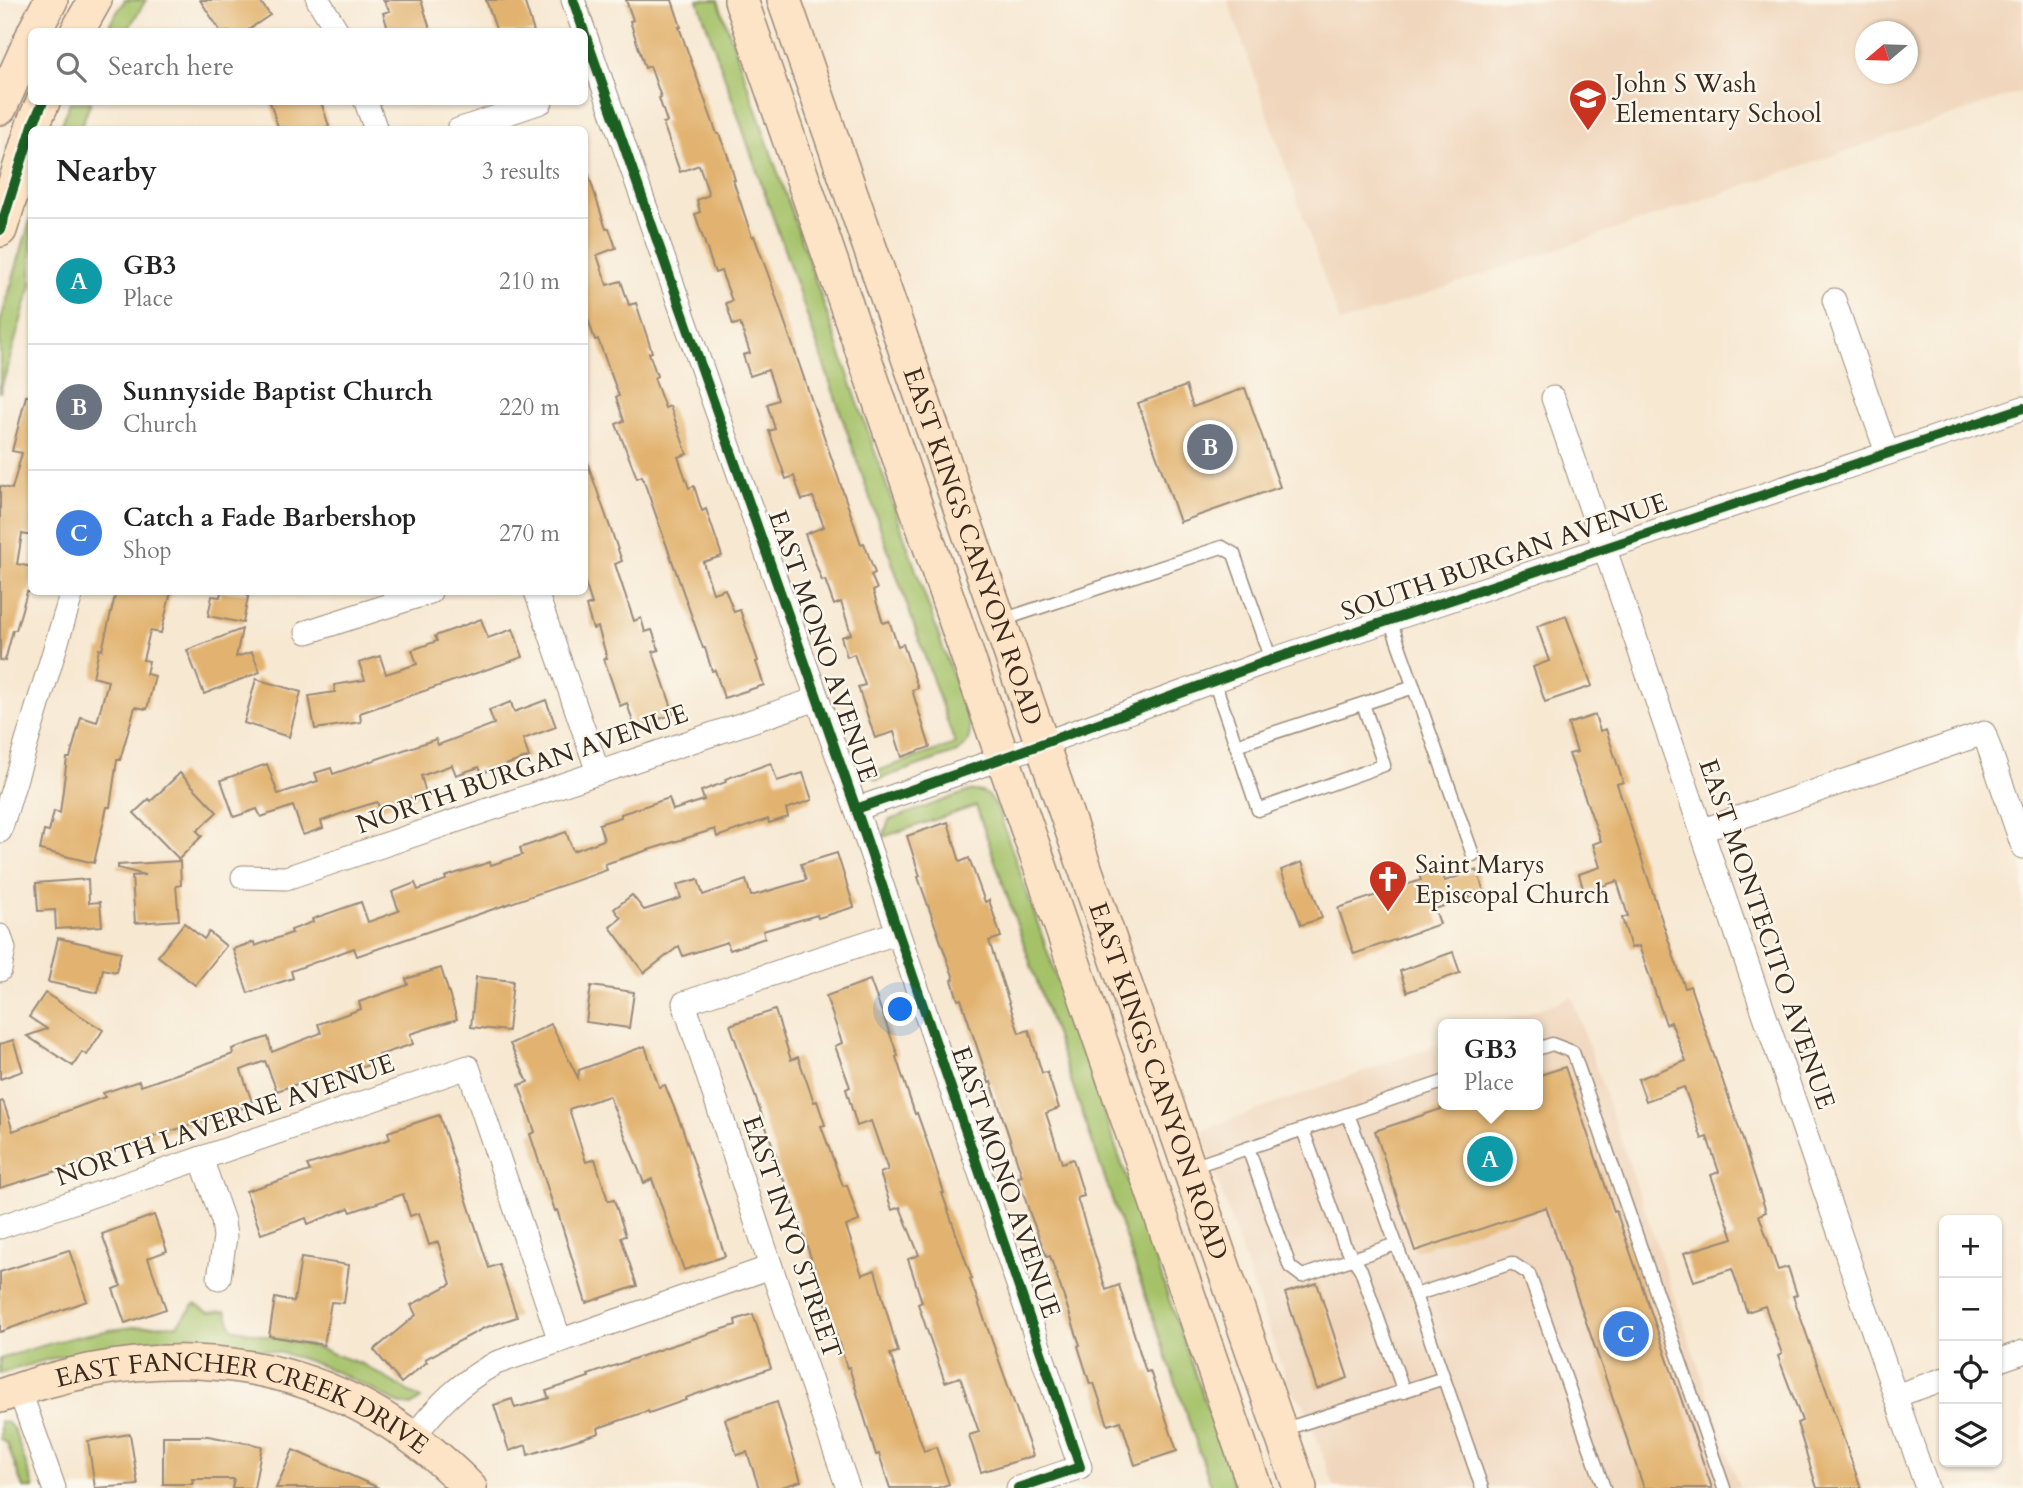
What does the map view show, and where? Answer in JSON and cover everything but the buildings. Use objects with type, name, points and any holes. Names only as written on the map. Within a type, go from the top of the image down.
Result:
[{"type":"main road","points":[[36,28],[51,0]]},
{"type":"main road","points":[[79,28],[95,0]]},
{"type":"main road","name":"EAST KINGS CANYON ROAD","points":[[741,0],[1255,1488]]},
{"type":"main road","name":"EAST KINGS CANYON ROAD","points":[[784,0],[1040,745],[1300,1488]]},
{"type":"main road","points":[[0,108],[28,46]]},
{"type":"main road","points":[[33,126],[42,105]]},
{"type":"main road","points":[[0,230],[28,141]]},
{"type":"main road","points":[[1136,1145],[1179,1208],[1246,1408],[1261,1428],[1279,1431]]},
{"type":"main road","name":"EAST FANCHER CREEK DRIVE","points":[[10,1393],[75,1372],[127,1364],[181,1360],[274,1373],[352,1400],[413,1437],[470,1488]]},
{"type":"street","points":[[318,0],[336,28]]},
{"type":"street","name":"EAST MONO AVENUE","points":[[573,0],[580,28]]},
{"type":"street","name":"EAST MONO AVENUE","points":[[588,60],[594,84],[856,809],[1080,1467],[1018,1488]]},
{"type":"street","points":[[367,105],[375,126]]},
{"type":"street","points":[[470,126],[532,105]]},
{"type":"street","points":[[1833,300],[1887,453]]},
{"type":"street","name":"EAST MONTECITO AVENUE","points":[[1553,398],[1927,1488]]},
{"type":"street","name":"SOUTH BURGAN AVENUE","points":[[1003,758],[1271,660],[2023,408]]},
{"type":"street","points":[[0,831],[71,595]]},
{"type":"street","points":[[307,632],[421,595]]},
{"type":"street","points":[[537,595],[598,772]]},
{"type":"street","name":"NORTH BURGAN AVENUE","points":[[243,877],[286,878],[817,699]]},
{"type":"street","points":[[1703,830],[1984,733],[2023,847]]},
{"type":"street","points":[[856,809],[1003,758]]},
{"type":"street","name":"EAST INYO STREET","points":[[848,1488],[771,1267],[684,1003],[896,933]]},
{"type":"street","points":[[0,936],[4,949],[1,970]]},
{"type":"street","name":"NORTH LAVERNE AVENUE","points":[[0,1227],[468,1067],[561,1340]]},
{"type":"street","points":[[201,1158],[223,1221],[225,1237],[219,1278]]},
{"type":"street","points":[[413,1437],[449,1394],[472,1376],[496,1363],[771,1267]]},
{"type":"street","points":[[2002,1359],[2023,1352]]},
{"type":"street","points":[[1895,1396],[1939,1381]]},
{"type":"street","points":[[10,1393],[54,1488]]},
{"type":"lane","points":[[999,621],[1222,547],[1234,554],[1271,660]]},
{"type":"lane","points":[[1391,620],[1473,855]]},
{"type":"lane","points":[[1214,681],[1258,810],[1384,765],[1363,704]]},
{"type":"lane","points":[[1236,746],[1414,687]]},
{"type":"lane","points":[[1543,1047],[1552,1044],[1573,1052],[1724,1488]]},
{"type":"lane","points":[[1188,1169],[1438,1084]]},
{"type":"lane","points":[[1348,1114],[1482,1488]]},
{"type":"lane","points":[[1303,1130],[1344,1244],[1361,1270],[1404,1392]]},
{"type":"lane","points":[[1248,1148],[1290,1267],[1302,1276],[1396,1244]]},
{"type":"lane","points":[[1415,1296],[1512,1263],[1529,1274],[1604,1488]]},
{"type":"lane","points":[[1279,1431],[1444,1378]]},
{"type":"shaded area","name":"John S Wash Elementary School","points":[[1228,0],[2023,0],[2023,91],[1340,323]]},
{"type":"shaded area","points":[[1572,997],[1740,1488],[1335,1488],[1303,1403],[1290,1391],[1200,1131],[1438,1045],[1438,1110],[1543,1110],[1543,1019],[1510,1019]]},
{"type":"green space","points":[[125,0],[146,0],[129,28],[107,28]]},
{"type":"green space","points":[[698,0],[718,0],[970,726],[968,741],[957,752],[877,780],[868,774],[955,744]]},
{"type":"green space","points":[[69,105],[90,105],[81,126],[61,126]]},
{"type":"green space","points":[[28,227],[28,295],[0,393],[0,323]]},
{"type":"green space","points":[[970,791],[987,795],[998,810],[1235,1488],[1212,1488],[976,806],[883,837],[889,820]]},
{"type":"green space","points":[[195,1304],[209,1312],[226,1311],[232,1328],[315,1347],[364,1365],[421,1399],[411,1406],[398,1403],[343,1375],[280,1353],[181,1342],[90,1350],[0,1374],[0,1359],[87,1334],[130,1327],[177,1325]]},
{"type":"green space","points":[[0,1421],[8,1423],[14,1430],[34,1488],[23,1488],[7,1443],[0,1439]]},
{"type":"cycle path","points":[[573,0],[583,28]]},
{"type":"cycle path","points":[[588,43],[856,809],[1080,1467],[1018,1488]]},
{"type":"cycle path","points":[[33,126],[42,105]]},
{"type":"cycle path","points":[[0,230],[28,141]]},
{"type":"cycle path","points":[[856,809],[1271,660],[2023,408]]},
{"type":"place","name":"John S Wash Elementary School","points":[[1588,132]]},
{"type":"place","name":"Sunnyside Baptist Church","points":[[1210,447]]},
{"type":"place","name":"Saint Marys Episcopal Church","points":[[1388,913]]},
{"type":"place","name":"GB3","points":[[1490,1159]]},
{"type":"place","name":"Catch a Fade Barbershop","points":[[1626,1334]]}]
